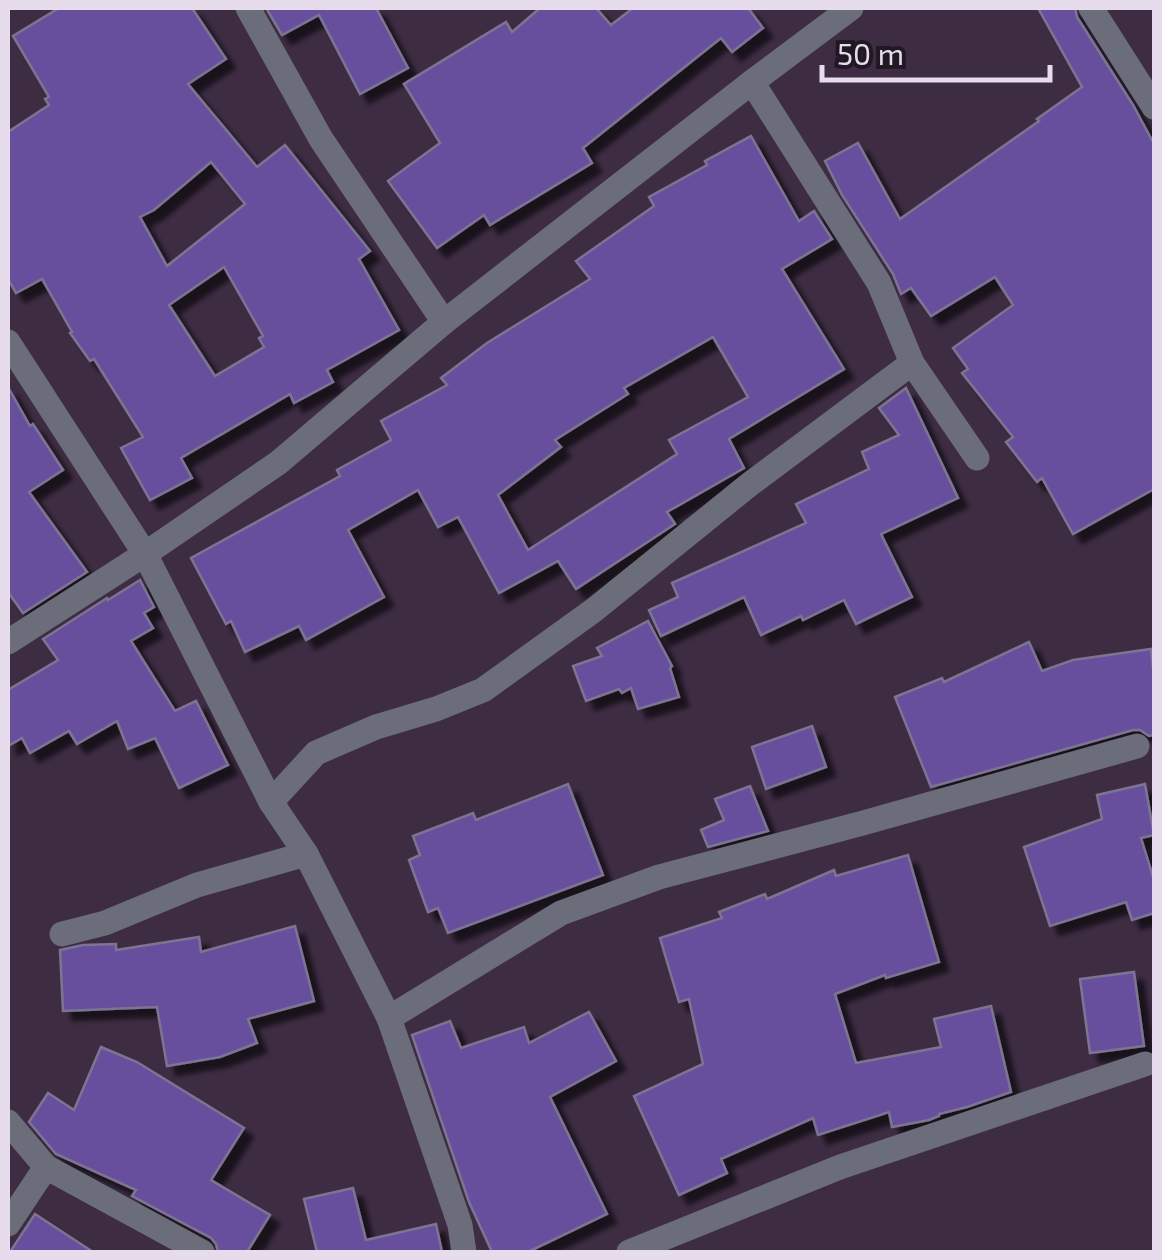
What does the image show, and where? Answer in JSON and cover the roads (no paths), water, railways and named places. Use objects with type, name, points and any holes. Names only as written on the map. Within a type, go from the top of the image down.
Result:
[{"type":"street","points":[[248,8],[321,139],[444,322]]},
{"type":"street","points":[[8,642],[278,463],[444,322],[851,8]]},
{"type":"street","points":[[1090,8],[1154,107]]},
{"type":"street","points":[[752,82],[879,282],[912,363],[977,458]]},
{"type":"street","points":[[8,342],[146,554],[271,802],[306,854],[389,1018],[460,1226],[464,1252]]},
{"type":"street","points":[[271,802],[316,753],[376,727],[484,690],[594,610],[750,484],[912,363]]},
{"type":"street","points":[[389,1018],[562,913],[660,877],[1137,746]]},
{"type":"street","points":[[62,934],[104,922],[197,885],[306,854]]},
{"type":"street","points":[[629,1252],[840,1167],[1146,1064]]},
{"type":"street","points":[[8,1122],[46,1167],[202,1252]]},
{"type":"street","points":[[8,1224],[46,1167]]}]
